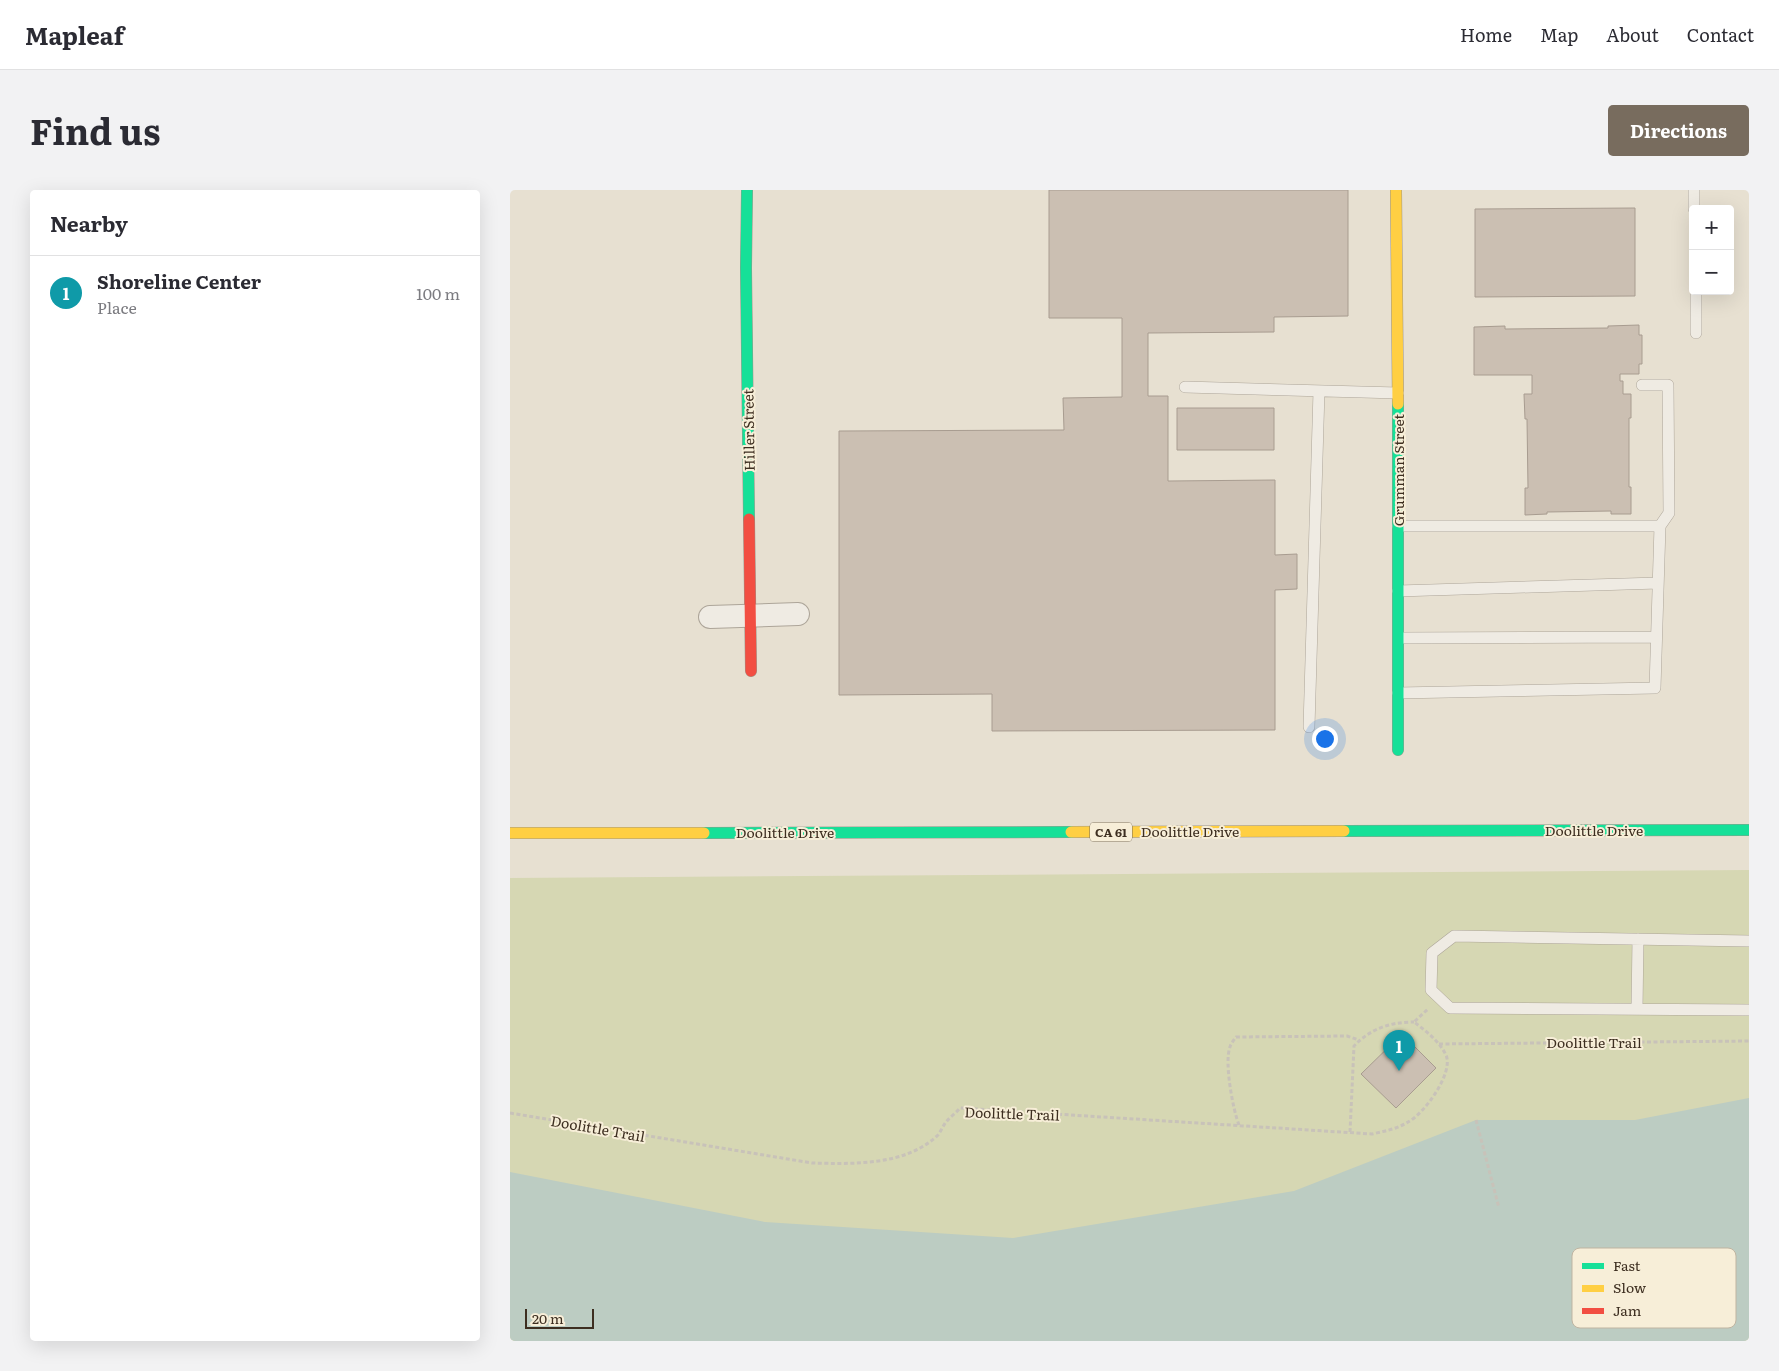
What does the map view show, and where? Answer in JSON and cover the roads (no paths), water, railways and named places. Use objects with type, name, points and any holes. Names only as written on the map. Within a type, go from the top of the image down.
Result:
[{"type":"main road","name":"Hiller Street","points":[[747,190],[746,268],[751,671]]},
{"type":"main road","name":"Grumman Street","points":[[1396,190],[1398,750]]},
{"type":"main road","name":"Doolittle Drive","points":[[510,833],[1749,830]]},
{"type":"street","points":[[710,617],[798,614]]},
{"type":"lane","points":[[1694,190],[1694,205]]},
{"type":"lane","points":[[1696,295],[1696,333]]},
{"type":"lane","points":[[1398,693],[1655,688],[1660,526],[1669,512],[1668,386],[1642,385]]},
{"type":"lane","points":[[1185,387],[1398,393]]},
{"type":"lane","points":[[1309,727],[1319,391]]},
{"type":"lane","points":[[1398,526],[1660,526]]},
{"type":"lane","points":[[1398,591],[1658,583]]},
{"type":"lane","points":[[1399,638],[1656,637]]},
{"type":"lane","points":[[1749,941],[1454,936],[1432,954],[1431,990],[1450,1008],[1749,1010]]},
{"type":"lane","points":[[1637,1009],[1638,939]]},
{"type":"place","name":"Shoreline Center","points":[[1399,1071]]}]
